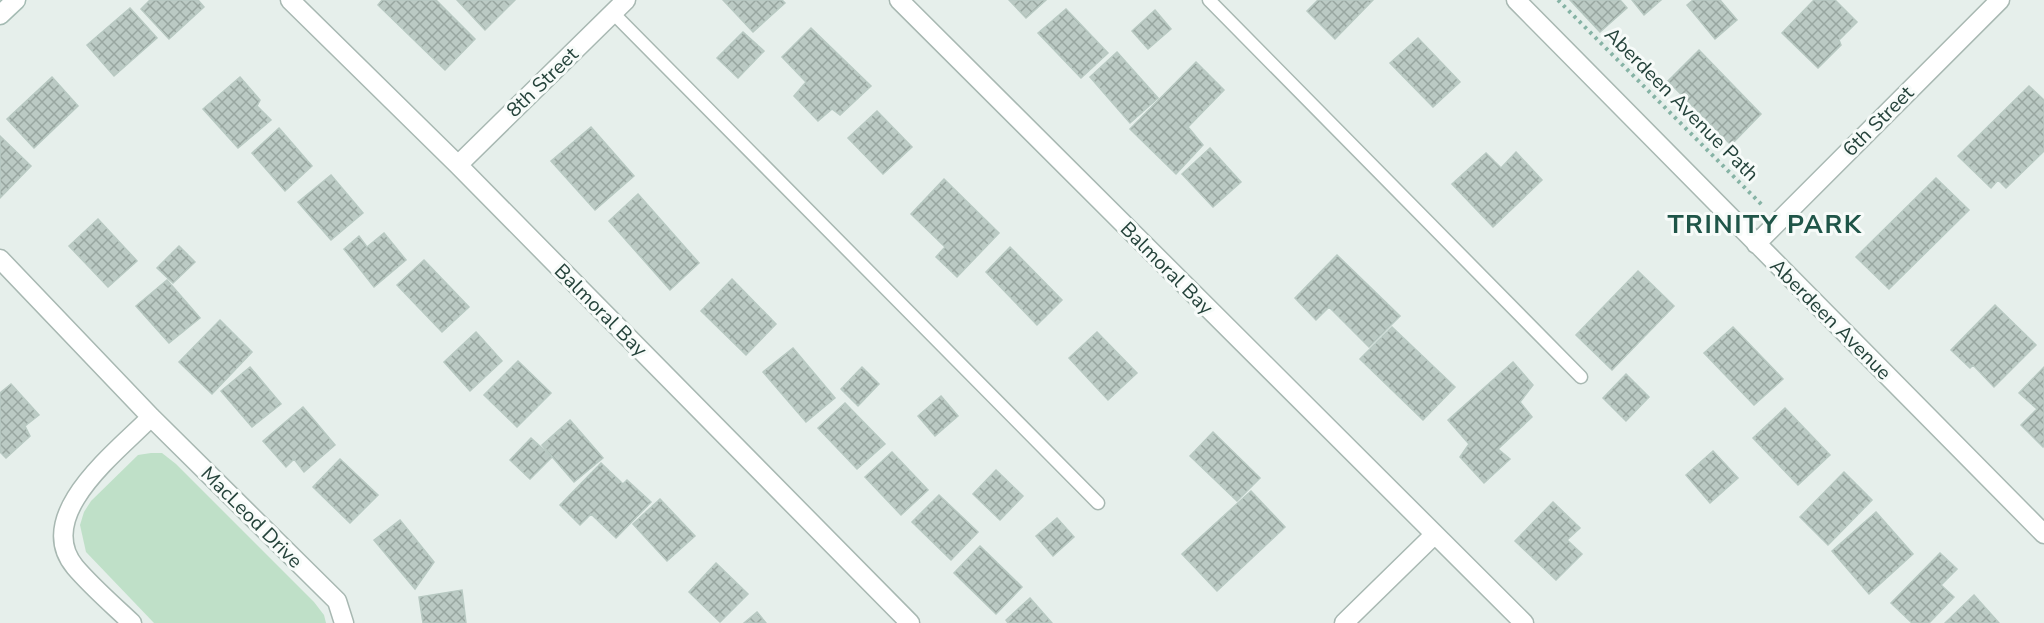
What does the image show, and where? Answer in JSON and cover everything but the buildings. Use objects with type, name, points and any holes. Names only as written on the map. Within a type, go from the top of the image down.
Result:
[{"type":"street","points":[[0,15],[16,0]]},
{"type":"street","name":"Balmoral Bay","points":[[290,0],[458,165],[910,623]]},
{"type":"street","name":"8th Street","points":[[458,165],[626,0]]},
{"type":"street","name":"Balmoral Bay","points":[[899,0],[1524,623]]},
{"type":"street","name":"Aberdeen Avenue","points":[[1516,0],[2044,534]]},
{"type":"street","name":"6th Street","points":[[1756,244],[2000,0]]},
{"type":"street","name":"MacLeod Drive","points":[[0,258],[151,417],[338,601],[344,623]]},
{"type":"street","points":[[132,623],[74,566],[62,543],[67,514],[81,487],[151,417]]},
{"type":"street","points":[[1344,623],[1434,535]]},
{"type":"lane","points":[[1209,0],[1581,377]]},
{"type":"lane","points":[[613,13],[1098,503]]},
{"type":"path","name":"Aberdeen Avenue Path","points":[[1558,0],[1760,203]]},
{"type":"green space","points":[[162,453],[176,464],[314,602],[324,615],[326,623],[154,623],[86,552],[80,525],[91,501],[138,455]]},
{"type":"district","name":"TRINITY PARK","points":[[1765,224]]}]
